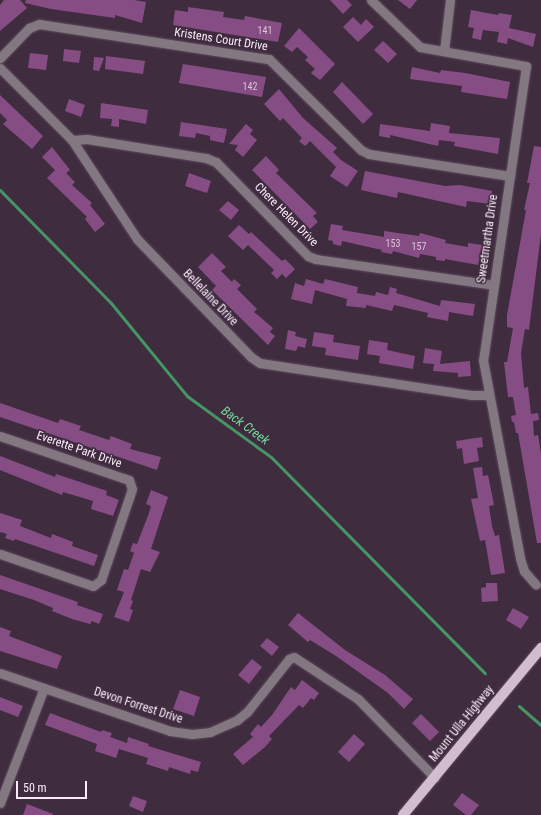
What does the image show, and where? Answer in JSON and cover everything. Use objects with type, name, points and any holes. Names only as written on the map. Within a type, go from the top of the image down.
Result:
[{"type":"main road","name":"Mount Ulla Highway","points":[[403,815],[541,648]]},
{"type":"street","name":"Sweetmartha Drive","points":[[371,0],[415,44],[444,52],[523,63],[526,66],[483,360],[520,558],[524,571],[536,585]]},
{"type":"street","points":[[444,52],[450,0]]},
{"type":"street","name":"Kristens Court Drive","points":[[0,58],[29,28],[39,24],[269,59],[361,150],[369,154],[510,176]]},
{"type":"street","name":"Bellelaine Drive","points":[[0,68],[72,140],[137,239],[251,357],[260,363],[471,395],[489,395]]},
{"type":"street","name":"Chere Helen Drive","points":[[72,140],[87,139],[206,158],[216,162],[308,256],[316,259],[494,285]]},
{"type":"street","name":"Everette Park Drive","points":[[0,436],[129,480],[132,489],[101,580],[93,586],[0,554]]},
{"type":"street","name":"Devon Forrest Drive","points":[[0,673],[170,731],[192,734],[210,732],[226,726],[247,712],[289,659],[294,656],[358,699],[435,778]]},
{"type":"street","points":[[0,803],[44,688]]},
{"type":"building","points":[[4,0],[20,0],[27,8],[0,31],[0,5]]},
{"type":"building","points":[[26,0],[134,0],[146,2],[142,23],[115,15],[115,18],[51,9],[25,3]]},
{"type":"building","points":[[330,0],[347,0],[352,5],[343,14]]},
{"type":"building","points":[[398,0],[417,0],[410,9]]},
{"type":"building","points":[[188,7],[224,12],[223,17],[244,20],[245,16],[282,23],[278,42],[173,25],[175,10],[188,12]]},
{"type":"building","points":[[471,10],[498,15],[499,13],[512,15],[509,28],[536,34],[533,47],[508,38],[507,44],[497,42],[499,32],[483,30],[481,40],[472,38],[474,28],[468,27]]},
{"type":"building","points":[[353,17],[361,25],[366,19],[374,27],[358,42],[343,27]]},
{"type":"building","points":[[299,28],[335,64],[320,80],[311,73],[315,69],[305,60],[308,57],[297,47],[292,52],[284,46]]},
{"type":"building","points":[[383,41],[397,54],[388,63],[374,50]]},
{"type":"building","points":[[64,49],[81,51],[79,63],[63,61]]},
{"type":"building","points":[[30,53],[48,55],[46,70],[28,68]]},
{"type":"building","points":[[106,56],[145,61],[143,74],[105,69]]},
{"type":"building","points":[[94,57],[104,58],[99,71],[93,70]]},
{"type":"building","points":[[183,64],[266,77],[262,97],[179,83]]},
{"type":"building","points":[[412,67],[440,73],[441,70],[465,73],[510,82],[507,99],[461,92],[462,86],[410,79]]},
{"type":"building","points":[[342,82],[373,114],[363,124],[333,92]]},
{"type":"building","points":[[279,89],[303,118],[337,148],[333,152],[341,160],[358,171],[347,187],[330,176],[336,167],[310,141],[305,146],[299,141],[302,138],[283,118],[280,121],[264,104]]},
{"type":"building","points":[[0,95],[43,136],[32,149],[3,124],[7,120],[0,113]]},
{"type":"building","points":[[69,99],[85,105],[81,117],[65,111]]},
{"type":"building","points":[[101,103],[148,110],[146,124],[119,119],[119,127],[111,126],[112,119],[100,118]]},
{"type":"building","points":[[181,122],[227,129],[224,143],[210,140],[210,136],[196,133],[195,138],[179,136]]},
{"type":"building","points":[[431,123],[450,126],[449,133],[500,138],[498,154],[454,146],[455,142],[439,140],[438,146],[390,135],[390,138],[379,136],[380,124],[430,131]]},
{"type":"building","points":[[246,124],[253,130],[250,134],[257,140],[243,157],[235,150],[238,145],[229,144]]},
{"type":"building","points":[[534,146],[541,147],[541,234],[529,330],[525,329],[521,353],[524,388],[528,387],[531,414],[538,413],[539,420],[533,421],[534,436],[538,435],[541,454],[541,543],[537,543],[518,433],[516,433],[514,422],[512,422],[511,416],[516,415],[513,397],[508,397],[504,362],[507,362],[513,328],[507,327],[507,315],[526,210],[524,210],[530,183],[527,183]]},
{"type":"building","points":[[52,147],[70,170],[66,173],[75,182],[72,185],[92,203],[90,205],[105,224],[95,232],[85,219],[87,217],[47,178],[55,170],[42,157]]},
{"type":"building","points":[[266,156],[279,170],[276,173],[317,213],[313,216],[318,222],[310,229],[252,170]]},
{"type":"building","points":[[365,171],[445,186],[460,185],[492,191],[490,204],[467,201],[466,207],[398,192],[397,198],[361,190]]},
{"type":"building","points":[[189,173],[211,181],[207,193],[185,186]]},
{"type":"building","points":[[228,201],[239,210],[231,220],[219,210]]},
{"type":"building","points":[[331,224],[343,226],[342,230],[384,237],[384,231],[419,236],[420,233],[446,240],[445,243],[468,247],[468,243],[482,245],[478,265],[445,259],[445,261],[436,260],[436,257],[420,254],[419,258],[393,251],[392,254],[381,252],[382,250],[342,241],[341,246],[333,244],[333,241],[328,240]]},
{"type":"building","points":[[239,225],[249,234],[251,232],[282,261],[285,259],[295,269],[286,278],[282,274],[277,279],[271,273],[274,270],[248,245],[243,250],[228,236]]},
{"type":"building","points":[[212,253],[226,267],[221,271],[232,282],[234,279],[241,285],[237,289],[257,309],[254,312],[273,328],[270,332],[275,336],[268,345],[212,290],[216,286],[198,267]]},
{"type":"building","points":[[306,279],[323,284],[325,279],[358,287],[357,293],[375,296],[376,292],[388,295],[390,287],[397,289],[396,293],[440,306],[441,300],[475,304],[473,316],[449,312],[448,321],[427,317],[428,313],[394,305],[392,311],[366,305],[366,308],[346,306],[347,299],[315,290],[312,304],[291,299],[295,283],[304,286]]},
{"type":"building","points":[[288,330],[296,332],[295,336],[307,339],[305,348],[298,346],[296,351],[285,349]]},
{"type":"building","points":[[314,332],[334,335],[333,342],[360,346],[358,360],[325,355],[326,348],[312,346]]},
{"type":"building","points":[[369,340],[388,343],[387,350],[415,356],[413,369],[379,363],[380,356],[367,354]]},
{"type":"building","points":[[425,348],[442,351],[440,364],[470,361],[471,376],[458,377],[458,373],[433,371],[434,364],[423,363]]},
{"type":"building","points":[[0,403],[58,423],[60,419],[81,426],[79,430],[109,440],[111,436],[132,444],[130,449],[161,457],[157,470],[0,417]]},
{"type":"building","points":[[482,437],[483,447],[477,448],[479,461],[464,464],[462,448],[457,449],[456,441]]},
{"type":"building","points":[[0,456],[55,477],[56,474],[107,491],[106,495],[119,500],[113,516],[91,509],[93,501],[63,492],[62,495],[0,470]]},
{"type":"building","points":[[482,467],[483,476],[488,475],[494,505],[489,506],[492,526],[495,536],[499,535],[505,573],[491,575],[485,540],[480,541],[471,499],[478,498],[473,468]]},
{"type":"building","points":[[151,490],[168,497],[151,549],[160,552],[150,572],[141,569],[131,600],[133,601],[130,609],[133,610],[129,622],[114,617],[124,592],[117,590],[124,569],[128,570],[134,553],[130,551],[133,543],[137,544],[149,513],[151,506],[146,504]]},
{"type":"building","points":[[0,513],[22,520],[20,526],[51,538],[52,534],[73,542],[72,546],[98,555],[94,566],[15,539],[14,541],[5,538],[7,534],[0,532]]},
{"type":"building","points":[[0,575],[78,602],[77,605],[103,614],[99,624],[92,621],[90,624],[72,619],[52,611],[53,608],[34,600],[0,589]]},
{"type":"building","points":[[486,583],[497,583],[498,601],[482,602],[481,588],[486,587]]},
{"type":"building","points":[[513,608],[529,617],[521,629],[506,620]]},
{"type":"building","points":[[298,613],[345,650],[385,675],[413,699],[404,709],[388,693],[336,656],[310,640],[308,642],[288,625]]},
{"type":"building","points":[[0,627],[11,631],[9,636],[62,656],[57,669],[0,651]]},
{"type":"building","points":[[267,638],[279,647],[272,656],[260,646]]},
{"type":"building","points":[[252,659],[262,667],[249,684],[238,675]]},
{"type":"building","points":[[302,680],[319,693],[314,700],[311,698],[303,708],[299,705],[269,736],[272,739],[265,747],[243,765],[233,754],[253,737],[250,734],[258,724],[261,727],[272,715],[291,687],[295,690]]},
{"type":"building","points":[[180,690],[200,697],[194,716],[173,709]]},
{"type":"building","points":[[0,697],[23,706],[18,717],[0,710]]},
{"type":"building","points":[[50,713],[101,732],[102,730],[112,733],[110,737],[127,743],[128,737],[149,744],[148,746],[201,762],[198,772],[191,770],[190,774],[169,767],[168,771],[146,764],[148,758],[119,749],[116,758],[95,751],[97,744],[45,725]]},
{"type":"building","points":[[421,714],[439,732],[430,741],[412,723]]},
{"type":"building","points":[[354,734],[365,744],[349,762],[338,752]]},
{"type":"building","points":[[462,793],[479,805],[471,815],[466,815],[453,805]]},
{"type":"building","points":[[133,796],[147,801],[143,812],[129,806]]},
{"type":"building","points":[[27,804],[53,814],[53,815],[23,815]]},
{"type":"waterway","name":"Back Creek","points":[[0,190],[111,303],[187,396],[271,457],[485,673]]},
{"type":"waterway","name":"Back Creek","points":[[519,706],[541,725]]}]
